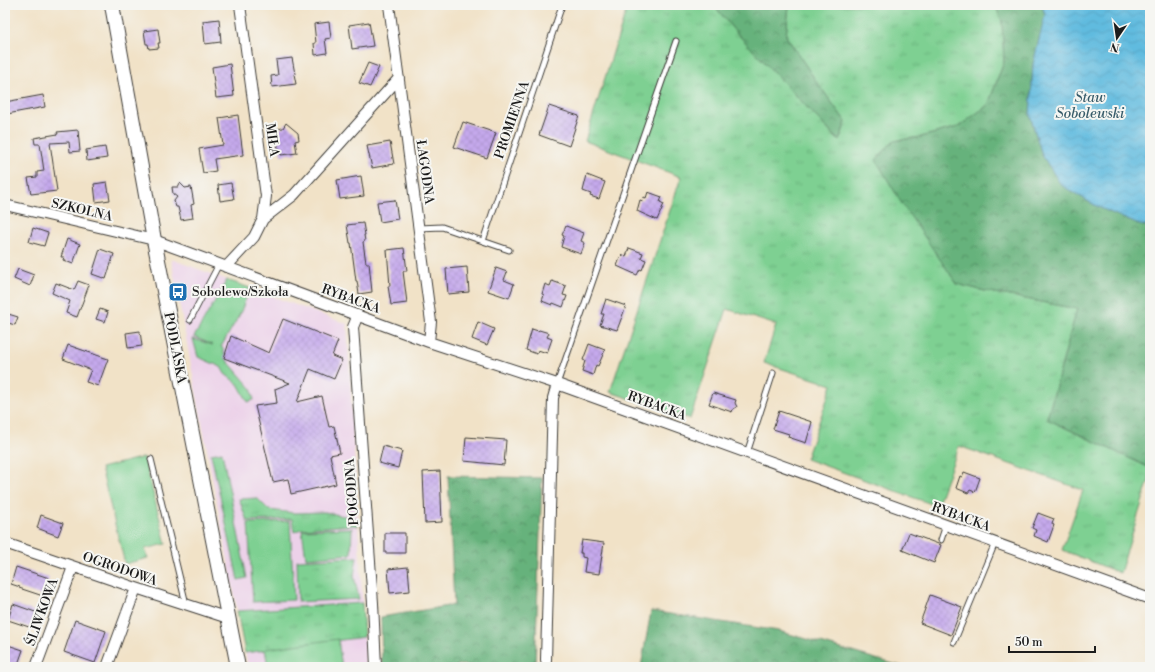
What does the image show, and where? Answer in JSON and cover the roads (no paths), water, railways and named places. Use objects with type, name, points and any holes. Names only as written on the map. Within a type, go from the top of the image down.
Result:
[{"type":"street","name":"PODLASKA","points":[[112,5],[154,240],[238,667]]},
{"type":"street","name":"MIŁA","points":[[223,265],[254,237],[263,218],[266,196],[240,5]]},
{"type":"street","name":"ŁAGODNA","points":[[389,5],[431,322],[429,342]]},
{"type":"street","points":[[263,218],[294,195],[399,78]]},
{"type":"street","name":"SZKOLNA","points":[[5,206],[154,240]]},
{"type":"street","name":"RYBACKA","points":[[154,240],[429,342],[557,384],[1150,599]]},
{"type":"street","name":"POGODNA","points":[[358,316],[353,327],[373,603],[376,667]]},
{"type":"street","points":[[546,660],[553,398],[557,384]]},
{"type":"street","name":"OGRODOWA","points":[[5,543],[228,618]]},
{"type":"street","name":"ŚLIWKOWA","points":[[36,667],[73,567]]},
{"type":"street","points":[[107,667],[136,588]]},
{"type":"lane","name":"PROMIENNA","points":[[483,241],[562,5]]},
{"type":"lane","points":[[557,384],[676,41]]},
{"type":"lane","points":[[419,228],[442,227],[509,250]]},
{"type":"lane","points":[[190,320],[223,265]]},
{"type":"lane","points":[[747,453],[773,374]]},
{"type":"lane","points":[[151,459],[186,605]]},
{"type":"lane","points":[[941,540],[946,525]]},
{"type":"lane","points":[[954,642],[995,543]]},
{"type":"water","name":"Staw Sobolewski","points":[[1042,5],[1150,5],[1150,227],[1139,225],[1096,206],[1061,185],[1042,155],[1030,115],[1033,64],[1045,15]]},
{"type":"place","name":"Sobolewo/Szkoła","points":[[178,292]]}]
